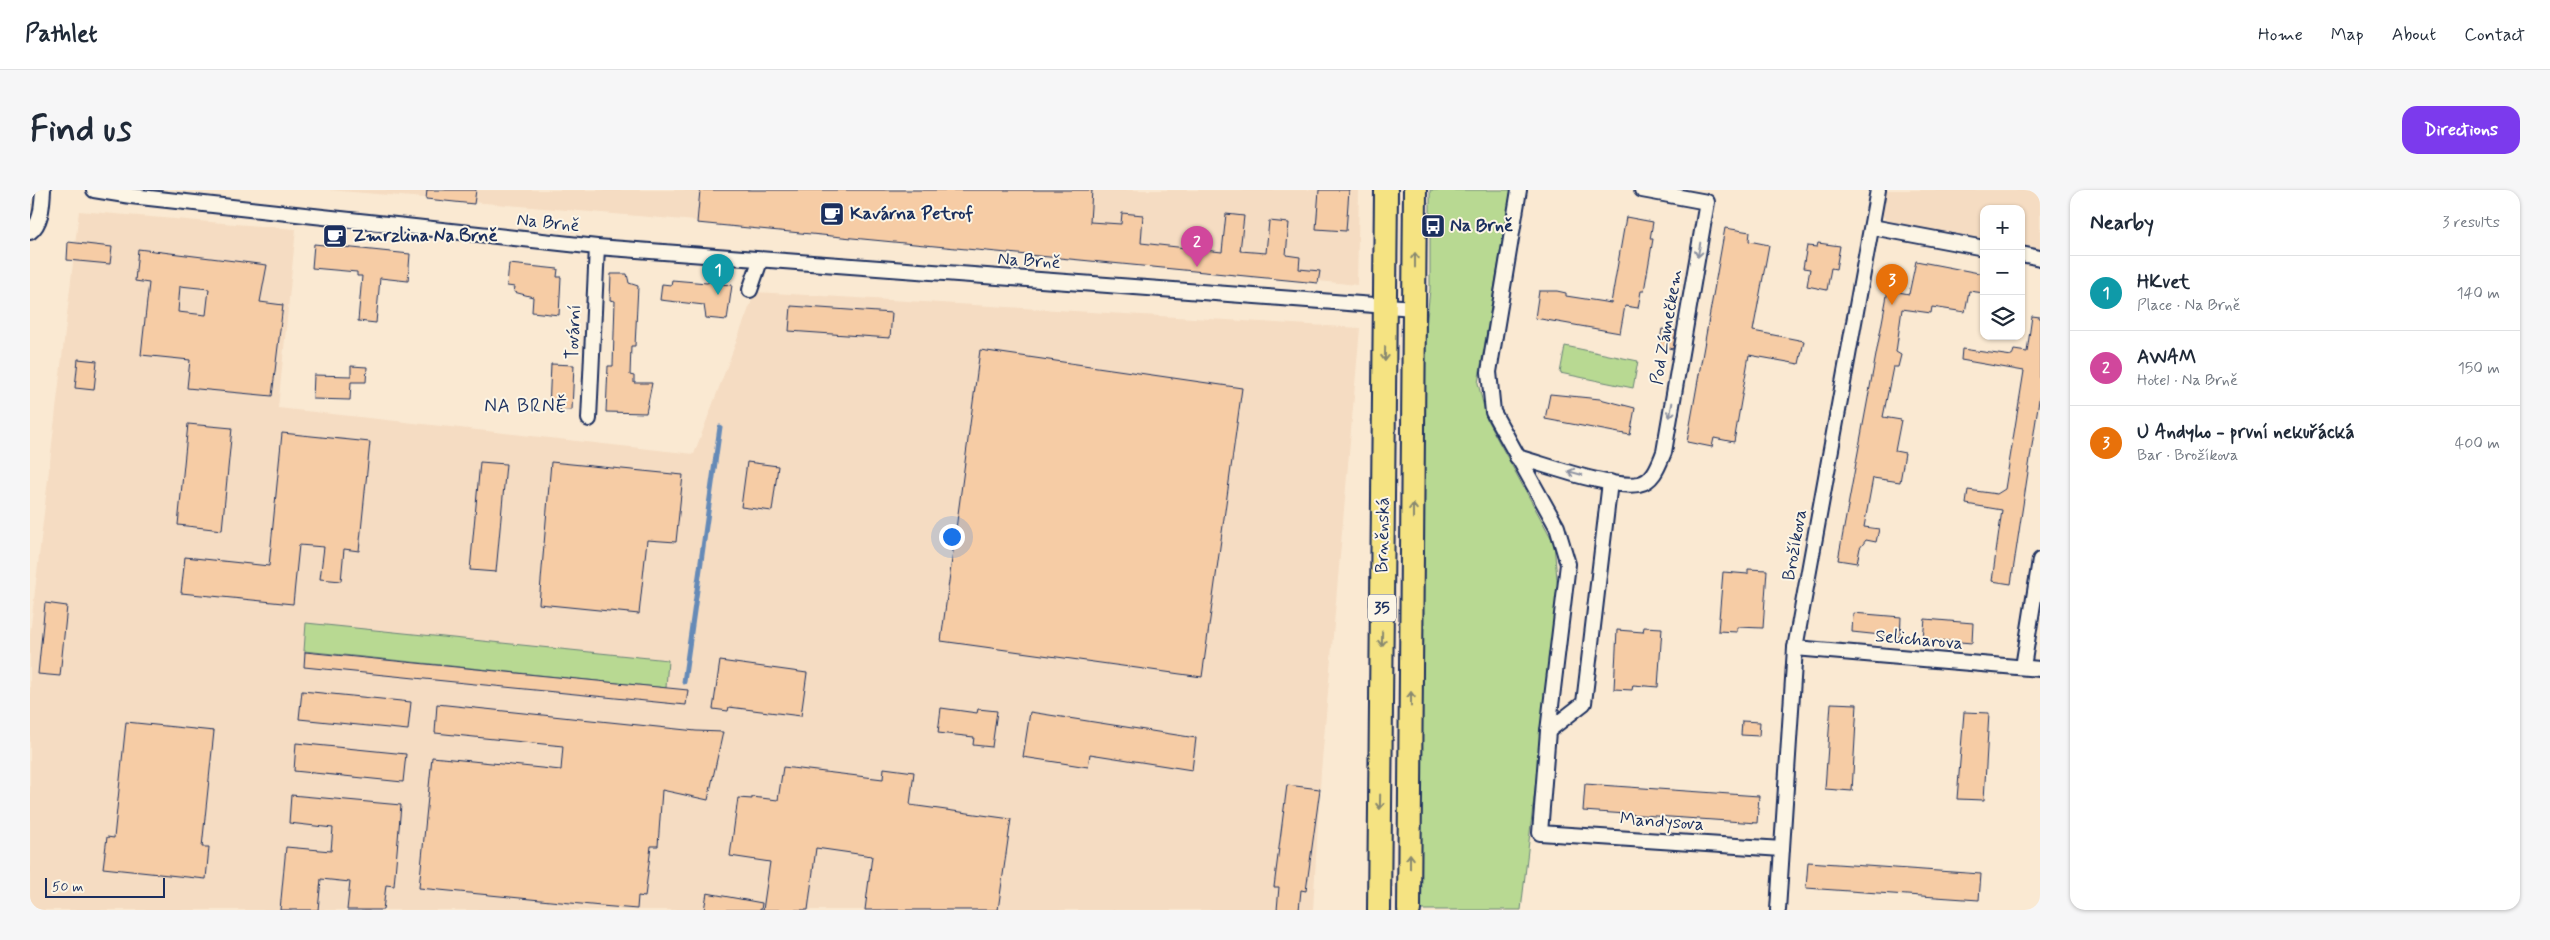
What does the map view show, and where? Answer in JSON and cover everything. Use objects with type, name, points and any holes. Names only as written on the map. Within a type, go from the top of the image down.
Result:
[{"type":"main road","name":"Brněnská","points":[[1379,910],[1386,190]]},
{"type":"main road","name":"Brněnská","points":[[1409,910],[1415,190]]},
{"type":"street","points":[[30,232],[36,228],[41,213],[43,190]]},
{"type":"street","name":"Na Brně","points":[[94,190],[131,196],[597,248],[1414,308]]},
{"type":"street","points":[[1519,190],[1490,372],[1493,412],[1557,528],[1568,564],[1548,731]]},
{"type":"street","name":"Pod Zámečkem","points":[[1517,458],[1610,482],[1640,484],[1655,473],[1664,452],[1707,202],[1642,190]]},
{"type":"street","name":"Brožíkova","points":[[1778,910],[1796,648],[1878,190]]},
{"type":"street","points":[[1872,227],[1980,247]]},
{"type":"street","name":"Tovární","points":[[589,419],[597,248]]},
{"type":"street","points":[[2025,255],[2040,258]]},
{"type":"street","points":[[750,290],[760,261]]},
{"type":"street","points":[[1548,731],[1584,703],[1610,482]]},
{"type":"street","points":[[2023,668],[2040,560]]},
{"type":"street","name":"Selicharova","points":[[1796,648],[2040,669]]},
{"type":"street","name":"Mandysova","points":[[1548,731],[1540,833],[1782,849]]},
{"type":"shaded area","points":[[329,190],[1359,190],[1357,285],[958,243]]},
{"type":"shaded area","points":[[1886,190],[2040,190],[2040,250],[2025,248],[2025,205],[1980,205],[1980,239],[1887,222],[1881,212]]},
{"type":"shaded area","points":[[79,211],[296,229],[278,408],[694,454],[755,292],[1360,328],[1321,772],[1313,910],[30,910],[30,634]]},
{"type":"green space","points":[[1430,190],[1511,190],[1478,383],[1487,420],[1554,543],[1558,591],[1521,910],[1417,910],[1423,358],[1430,289]]},
{"type":"green space","points":[[1565,346],[1638,361],[1633,388],[1560,373]]},
{"type":"green space","points":[[306,623],[668,660],[666,688],[304,651]]},
{"type":"building","points":[[427,190],[476,190],[474,204],[426,199]]},
{"type":"building","points":[[700,190],[1092,190],[1090,222],[1121,224],[1122,213],[1143,215],[1141,243],[1222,252],[1226,214],[1244,216],[1240,251],[1266,253],[1269,221],[1289,223],[1286,255],[1300,257],[1299,269],[1320,271],[1318,283],[697,223]]},
{"type":"building","points":[[1319,190],[1349,190],[1346,231],[1316,229]]},
{"type":"building","points":[[1626,217],[1653,222],[1650,239],[1653,239],[1644,291],[1641,291],[1638,308],[1625,306],[1620,333],[1535,318],[1539,291],[1557,291],[1566,293],[1566,296],[1611,303]]},
{"type":"building","points":[[1725,228],[1750,232],[1749,241],[1769,245],[1753,331],[1804,341],[1799,364],[1749,355],[1734,442],[1714,438],[1712,447],[1687,442]]},
{"type":"building","points":[[68,242],[112,247],[110,264],[67,260]]},
{"type":"building","points":[[1818,243],[1840,246],[1836,269],[1831,268],[1827,290],[1807,286],[1810,269],[1803,268],[1807,246],[1817,247]]},
{"type":"building","points":[[314,244],[410,254],[408,281],[380,278],[376,323],[358,321],[362,276],[357,276],[357,272],[312,268]]},
{"type":"building","points":[[138,249],[267,265],[260,302],[283,305],[272,396],[187,388],[190,360],[141,355],[149,283],[135,281]],"holes":[[[180,286],[209,289],[206,315],[178,312]]]},
{"type":"building","points":[[1916,261],[1980,273],[1980,292],[1969,291],[1965,312],[1932,307],[1931,313],[1902,309],[1896,352],[1901,355],[1898,367],[1893,367],[1883,417],[1901,420],[1895,451],[1905,453],[1900,482],[1873,478],[1864,527],[1879,529],[1876,542],[1866,540],[1860,548],[1857,563],[1838,560],[1888,290],[1909,294]]},
{"type":"building","points":[[509,264],[558,269],[557,277],[561,277],[559,315],[532,312],[533,297],[514,292],[515,287],[507,286]]},
{"type":"building","points":[[611,274],[627,274],[629,283],[638,286],[635,346],[631,346],[630,375],[634,376],[634,383],[652,383],[646,413],[606,412],[608,366],[613,366],[615,301],[610,300]]},
{"type":"building","points":[[714,279],[719,284],[732,285],[727,320],[706,318],[704,305],[660,300],[662,284],[671,285],[672,280],[707,283]]},
{"type":"building","points":[[791,306],[892,313],[890,338],[789,331]]},
{"type":"building","points":[[2032,316],[2040,317],[2040,393],[2011,584],[1992,581],[2002,510],[1966,504],[1968,490],[1997,494],[2005,489],[2024,371],[1961,360],[1962,349],[2012,356],[2014,350],[2027,352]]},
{"type":"building","points":[[1662,329],[1676,331],[1673,349],[1659,346]]},
{"type":"building","points":[[980,350],[1242,388],[1202,677],[941,641]]},
{"type":"building","points":[[78,359],[97,361],[94,390],[75,388]]},
{"type":"building","points":[[551,364],[574,365],[572,410],[549,409]]},
{"type":"building","points":[[351,366],[367,367],[366,382],[351,382],[350,400],[313,399],[314,375],[351,376]]},
{"type":"building","points":[[1550,394],[1600,399],[1635,408],[1630,435],[1545,419]]},
{"type":"building","points":[[188,424],[232,428],[222,530],[178,525]]},
{"type":"building","points":[[282,433],[370,442],[359,551],[344,549],[341,581],[320,579],[324,547],[299,545],[293,604],[181,593],[185,557],[269,566]]},
{"type":"building","points":[[480,462],[506,464],[496,572],[470,570]]},
{"type":"building","points":[[551,462],[683,475],[676,542],[647,540],[639,614],[539,604]]},
{"type":"building","points":[[747,462],[778,466],[772,511],[741,507]]},
{"type":"building","points":[[1748,569],[1767,570],[1763,628],[1737,627],[1737,632],[1718,631],[1723,572],[1748,574]]},
{"type":"building","points":[[45,603],[67,606],[60,676],[38,674]]},
{"type":"building","points":[[1853,613],[1901,617],[1900,637],[1852,632]]},
{"type":"building","points":[[1925,619],[1973,623],[1972,643],[1923,639]]},
{"type":"building","points":[[1644,627],[1662,628],[1658,687],[1633,685],[1632,690],[1614,689],[1617,630],[1643,632]]},
{"type":"building","points":[[305,652],[688,690],[686,705],[304,667]]},
{"type":"building","points":[[720,661],[807,673],[801,716],[729,707],[728,711],[713,709]]},
{"type":"building","points":[[302,691],[411,702],[408,730],[299,719]]},
{"type":"building","points":[[1831,703],[1857,704],[1852,791],[1825,789]]},
{"type":"building","points":[[437,704],[696,731],[723,732],[708,800],[662,790],[658,846],[651,846],[645,897],[638,896],[637,909],[419,888],[432,757],[561,770],[563,746],[435,733]]},
{"type":"building","points":[[941,708],[977,713],[978,709],[997,711],[992,747],[973,745],[974,737],[938,733]]},
{"type":"building","points":[[1030,712],[1196,738],[1192,770],[1090,754],[1088,767],[1023,757]]},
{"type":"building","points":[[1964,712],[1989,713],[1984,800],[1957,799]]},
{"type":"building","points":[[1742,721],[1760,722],[1759,736],[1741,735]]},
{"type":"building","points":[[126,722],[214,731],[202,847],[209,847],[206,879],[103,868],[107,837],[114,838]]},
{"type":"building","points":[[296,743],[406,754],[403,782],[294,771]]},
{"type":"building","points":[[783,767],[883,779],[884,768],[914,772],[910,805],[1011,819],[998,910],[865,910],[872,856],[816,848],[808,910],[763,910],[770,862],[730,856],[738,798],[752,799],[752,797],[778,800]]},
{"type":"building","points":[[1585,784],[1759,796],[1757,823],[1583,811]]},
{"type":"building","points":[[1287,785],[1320,789],[1306,891],[1301,890],[1299,910],[1277,910],[1279,887],[1274,887]]},
{"type":"building","points":[[291,795],[401,805],[394,886],[386,885],[383,910],[347,910],[350,882],[321,879],[318,910],[280,910],[286,847],[331,851],[333,828],[289,823]]},
{"type":"building","points":[[1808,862],[1981,874],[1979,900],[1806,888]]},
{"type":"building","points":[[707,893],[762,903],[761,910],[704,910]]},
{"type":"waterway","points":[[684,682],[720,427]]},
{"type":"place","name":"Kavárna Petrof","points":[[832,214]]},
{"type":"place","name":"Na Brně","points":[[1433,226]]},
{"type":"place","name":"Zmrzlina Na Brně","points":[[335,236]]},
{"type":"place","name":"AWAM","points":[[1197,267]]},
{"type":"place","name":"HKvet","points":[[718,295]]},
{"type":"place","name":"U Andyho - první nekuřácká","points":[[1892,305]]},
{"type":"district","name":"NA BRNĚ","points":[[526,406]]}]
